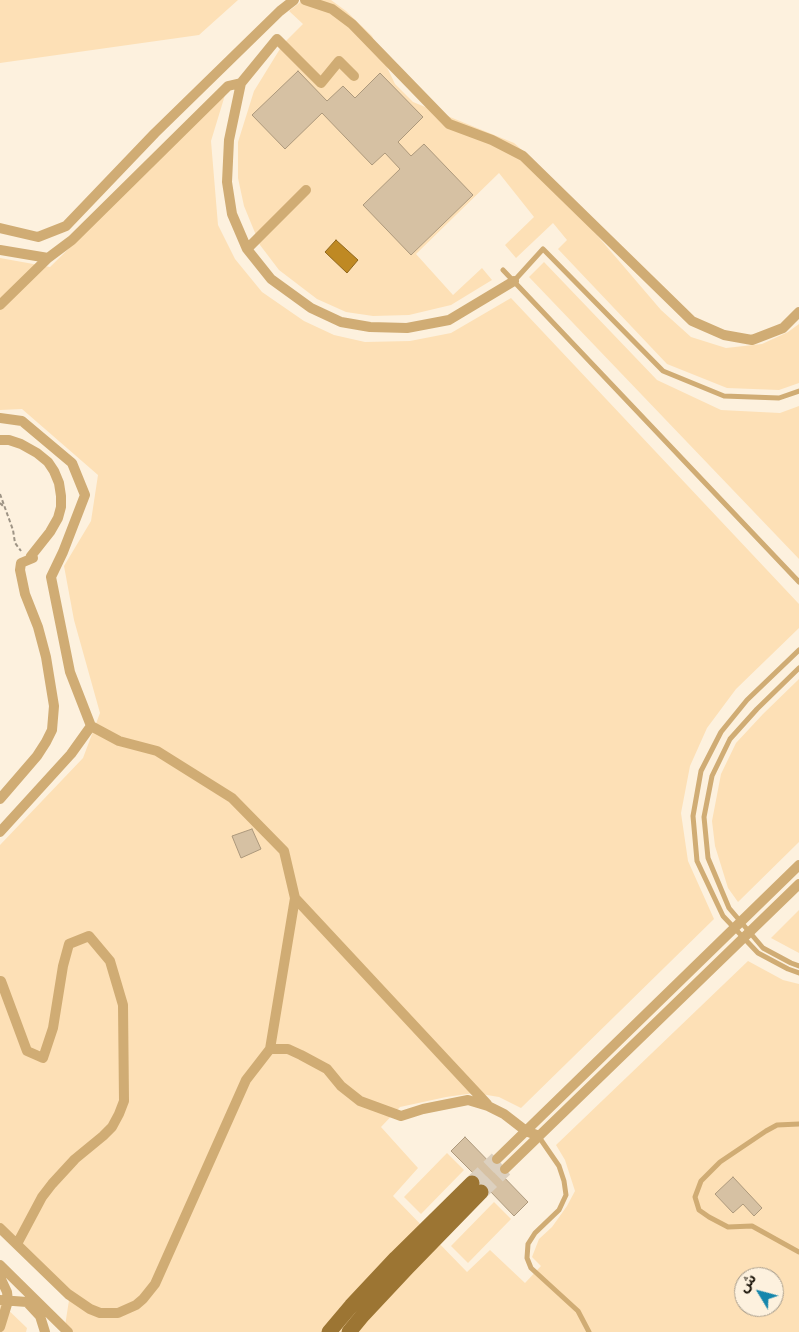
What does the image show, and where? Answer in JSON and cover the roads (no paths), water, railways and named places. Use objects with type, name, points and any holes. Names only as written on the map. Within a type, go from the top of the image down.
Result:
[{"type":"main road","points":[[329,1332],[396,1258],[477,1188],[407,1268],[362,1315],[349,1332]]},
{"type":"street","points":[[0,228],[38,238],[66,226],[155,133],[280,11],[294,0]]},
{"type":"street","points":[[305,0],[332,9],[352,24],[449,124],[492,140],[523,156],[692,321],[724,335],[752,340],[783,328],[799,312]]},
{"type":"street","points":[[354,76],[339,61],[321,83],[277,38],[241,83],[229,140],[227,182],[232,214],[247,250],[271,279],[311,308],[341,322],[370,327],[407,328],[449,320],[514,281]]},
{"type":"street","points":[[0,305],[48,258],[72,240],[228,86],[241,83]]},
{"type":"street","points":[[247,250],[306,190]]},
{"type":"street","points":[[0,250],[48,258]]},
{"type":"street","points":[[0,418],[22,421],[72,463],[85,495],[63,552],[51,576],[70,672],[91,726],[119,740],[157,751],[232,798],[284,851],[295,898],[270,1049],[246,1080],[155,1284],[143,1299],[136,1305],[118,1313],[100,1313],[90,1309],[68,1294],[0,1228]]},
{"type":"street","points":[[0,440],[9,440],[36,452],[48,462],[59,483],[61,507],[58,518],[50,532],[31,556],[33,558],[21,564],[20,579],[38,627],[46,656],[52,690],[54,718],[52,730],[37,756],[0,798]]},
{"type":"street","points":[[0,832],[71,754],[91,726]]},
{"type":"street","points":[[497,1159],[799,865]]},
{"type":"street","points":[[505,1169],[799,884]]},
{"type":"street","points":[[295,898],[488,1106]]},
{"type":"street","points":[[0,981],[27,1051],[43,1058],[53,1028],[63,966],[69,944],[89,936],[110,961],[123,1005],[124,1101],[119,1114],[103,1136],[75,1159],[52,1184],[42,1197],[17,1244]]},
{"type":"street","points":[[270,1049],[288,1049],[301,1055],[327,1069],[341,1086],[360,1101],[401,1116],[422,1109],[468,1100],[488,1106],[504,1114],[526,1131],[539,1136]]},
{"type":"street","points":[[0,1265],[68,1332]]},
{"type":"street","points":[[0,1277],[8,1292],[4,1300],[0,1326]]},
{"type":"street","points":[[4,1300],[26,1302],[40,1316],[47,1332],[59,1332]]},
{"type":"lane","points":[[514,281],[543,249],[663,371],[724,396],[779,398],[799,391]]},
{"type":"lane","points":[[503,270],[799,582]]},
{"type":"lane","points":[[799,650],[747,700],[721,732],[701,771],[692,816],[697,861],[723,916],[737,925],[763,948],[799,966]]},
{"type":"lane","points":[[799,668],[757,709],[730,740],[712,776],[704,817],[708,858],[737,925],[746,934],[758,953],[788,970],[799,973]]},
{"type":"lane","points":[[799,1124],[777,1125],[766,1130],[720,1162],[701,1181],[695,1196],[699,1210],[709,1217],[728,1227],[752,1226],[799,1252]]},
{"type":"lane","points":[[539,1136],[559,1166],[566,1196],[559,1210],[535,1233],[528,1244],[527,1258],[531,1268],[578,1311],[589,1332]]},
{"type":"tunnel","points":[[472,1183],[497,1159]]},
{"type":"tunnel","points":[[481,1192],[505,1169]]}]
